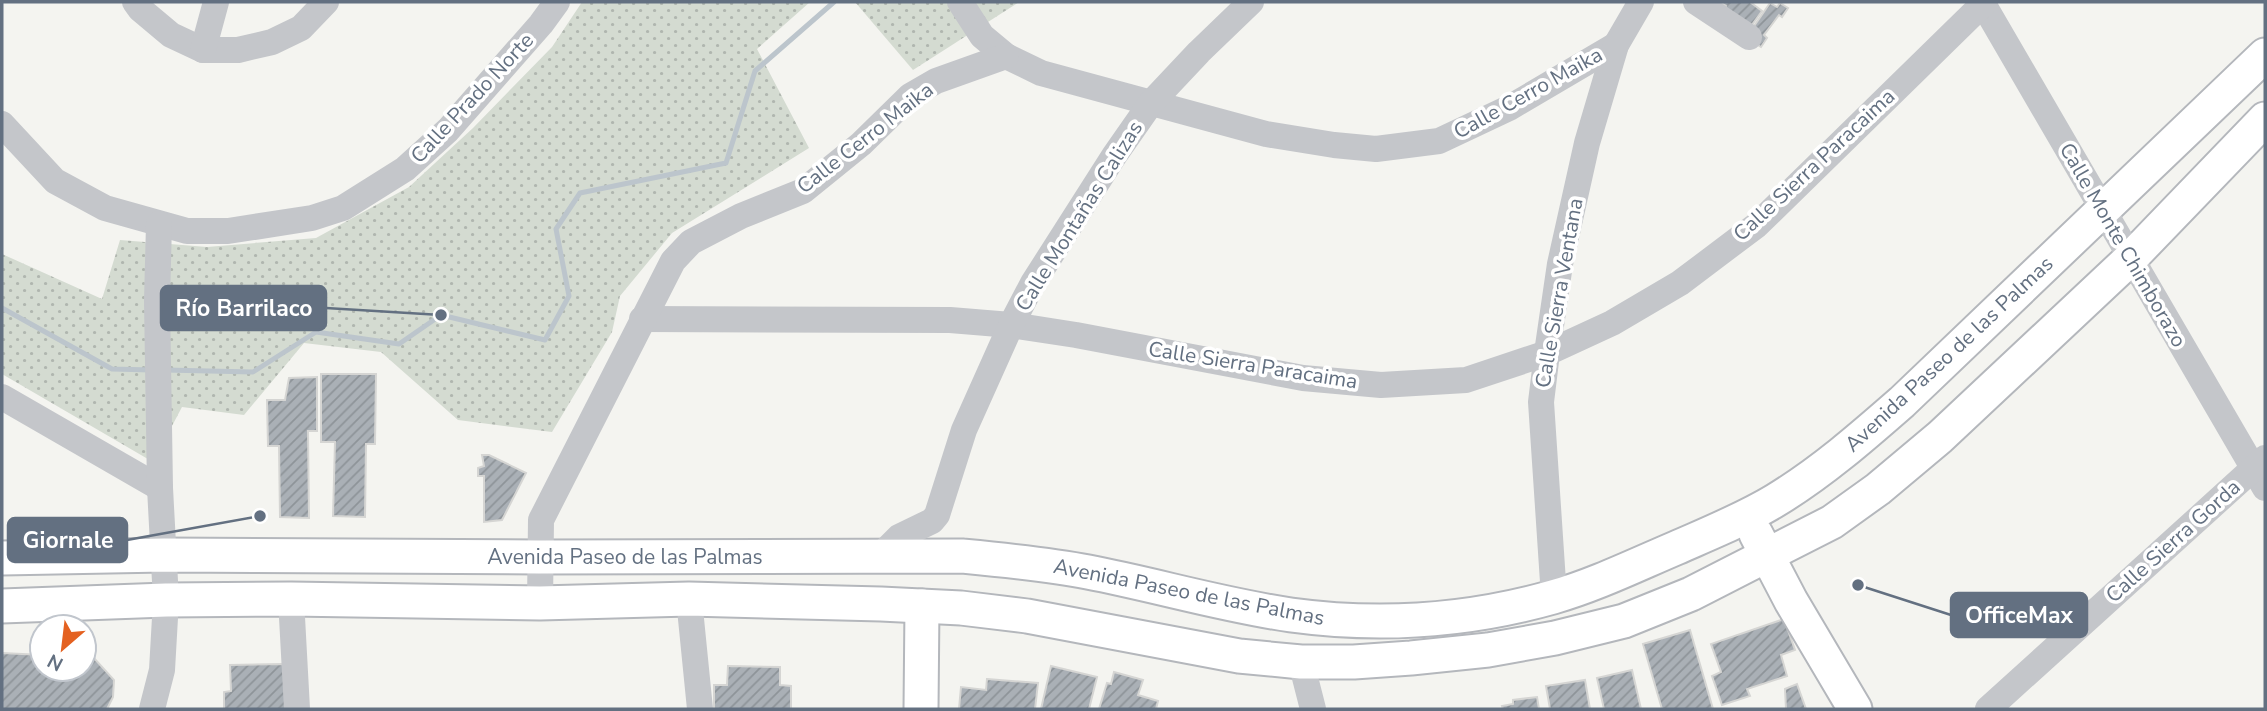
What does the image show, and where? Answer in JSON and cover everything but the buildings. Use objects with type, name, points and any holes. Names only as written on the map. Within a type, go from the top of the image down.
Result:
[{"type":"main road","name":"Avenida Paseo de las Palmas","points":[[2,558],[164,555],[962,556],[1088,572],[1217,601],[1326,619],[1387,622],[1485,613],[1554,597],[1645,562],[1747,516],[1807,479],[1843,453],[1902,402],[2265,55]]},
{"type":"main road","name":"Avenida Paseo de las Palmas","points":[[2,606],[291,599],[540,603],[689,599],[881,604],[961,608],[1091,627],[1239,656],[1301,662],[1411,659],[1488,650],[1555,638],[1624,621],[1691,594],[1832,522],[1889,480],[1940,437],[2131,258],[2265,119]]},
{"type":"main road","points":[[1747,516],[1854,709]]},
{"type":"main road","points":[[881,555],[872,580],[873,593],[881,604]]},
{"type":"main road","points":[[961,608],[968,582],[962,556]]},
{"type":"main road","points":[[921,709],[922,606]]},
{"type":"main road","points":[[1301,662],[1303,649],[1326,619]]},
{"type":"street","points":[[135,2],[171,34],[203,50],[238,50],[272,42],[301,28],[326,2]]},
{"type":"street","points":[[203,50],[216,2]]},
{"type":"street","name":"Calle Prado Norte","points":[[2,124],[55,181],[105,208],[187,231],[228,231],[312,218],[343,208],[405,169],[448,130],[557,2]]},
{"type":"street","points":[[960,2],[982,36],[1006,56]]},
{"type":"street","name":"Calle Montañas Calizas","points":[[881,555],[899,537],[932,521],[937,515],[964,430],[1011,326],[1033,283],[1069,225],[1151,103],[1251,2]]},
{"type":"street","name":"Calle Sierra Ventana","points":[[1554,597],[1541,402],[1560,264],[1587,143],[1616,45],[1641,2]]},
{"type":"street","points":[[1696,2],[1749,37]]},
{"type":"street","name":"Calle Monte Chimborazo","points":[[1983,2],[2102,211],[2261,471]]},
{"type":"street","name":"Calle Sierra Paracaima","points":[[642,319],[950,320],[1076,335],[1303,378],[1381,385],[1466,380],[1547,353],[1612,323],[1680,283],[1757,225],[1983,2]]},
{"type":"street","name":"Calle Cerro Maika","points":[[540,603],[541,520],[673,261],[691,242],[741,216],[803,191],[852,152],[910,96],[936,80],[1006,56],[1041,73],[1266,134],[1376,149],[1439,141],[1509,108],[1616,45]]},
{"type":"street","points":[[152,709],[162,670],[166,600],[160,488],[157,301],[159,224]]},
{"type":"street","points":[[2,397],[160,488]]},
{"type":"street","name":"Calle Sierra Gorda","points":[[1988,709],[2261,471]]},
{"type":"street","points":[[291,599],[297,709]]},
{"type":"street","points":[[689,599],[700,709]]},
{"type":"street","points":[[1301,662],[1313,709]]},
{"type":"shaded area","points":[[582,2],[810,2],[757,49],[809,148],[672,233],[620,296],[612,332],[552,432],[458,420],[381,352],[304,343],[244,415],[182,407],[153,462],[2,374],[2,254],[102,299],[120,240],[207,247],[316,238],[409,187],[473,128],[552,47]]},
{"type":"shaded area","points":[[855,2],[1019,2],[913,70]]},
{"type":"waterway","points":[[165,370],[253,372],[316,332],[399,344],[441,315],[545,340],[569,296],[556,229],[580,193],[726,163],[755,71],[834,2]]},
{"type":"waterway","points":[[2,308],[112,369],[152,370]]},
{"type":"place","name":"Río Barrilaco","points":[[441,315]]},
{"type":"place","name":"Giornale","points":[[260,516]]},
{"type":"place","name":"OfficeMax","points":[[1858,585]]}]
